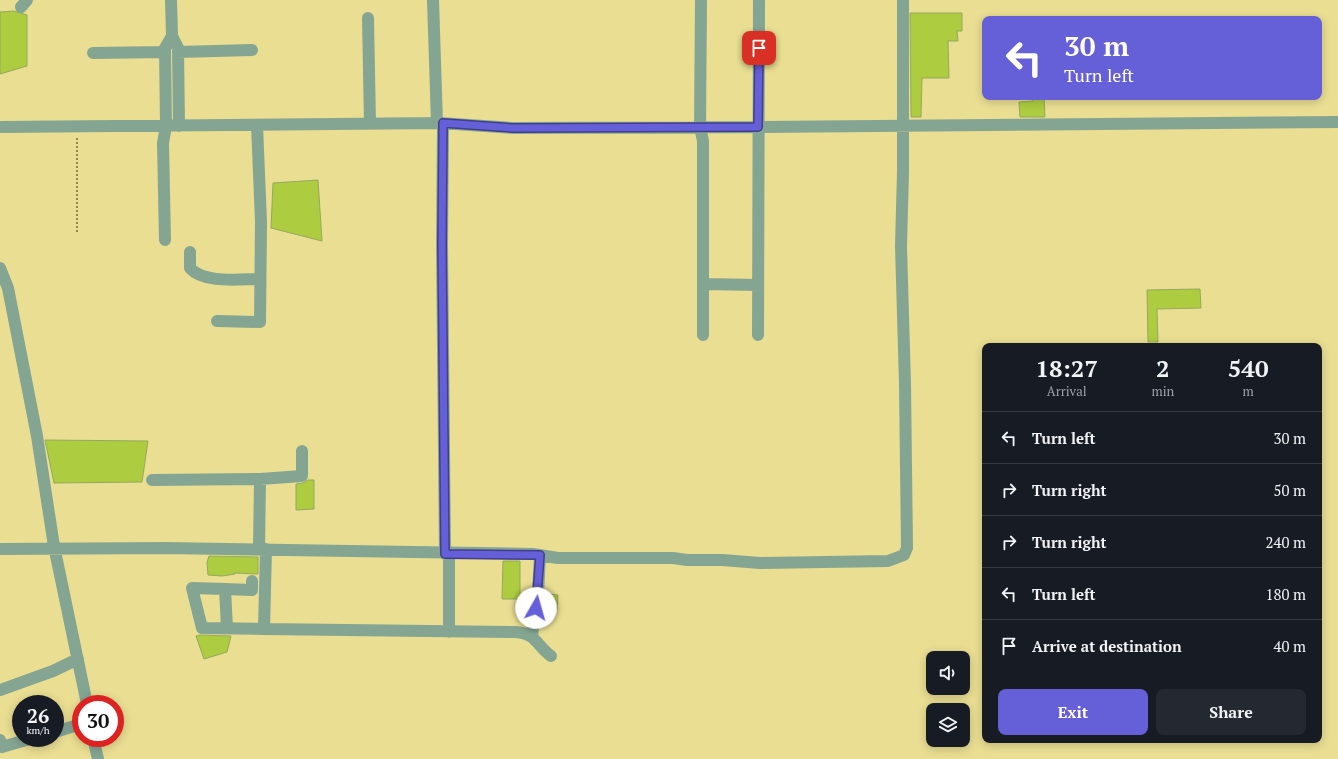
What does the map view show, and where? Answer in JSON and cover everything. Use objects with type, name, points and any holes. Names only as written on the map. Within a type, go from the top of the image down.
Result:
[{"type":"street","points":[[171,0],[172,36],[178,52],[179,126]]},
{"type":"street","points":[[433,0],[440,123],[449,632]]},
{"type":"street","points":[[701,0],[700,127],[703,141],[703,335]]},
{"type":"street","points":[[758,335],[759,0]]},
{"type":"street","points":[[0,549],[55,550],[80,547],[263,549],[540,555],[558,558],[673,558],[760,563],[888,561],[904,555],[907,548],[905,384],[900,246],[903,0]]},
{"type":"street","points":[[368,18],[370,124]]},
{"type":"street","points":[[164,240],[163,144],[166,126],[165,52],[172,36]]},
{"type":"street","points":[[178,52],[252,50]]},
{"type":"street","points":[[93,54],[165,52]]},
{"type":"street","points":[[0,127],[440,123],[512,128],[902,127],[1338,122]]},
{"type":"street","points":[[217,321],[260,322],[261,222],[257,125]]},
{"type":"street","points":[[190,252],[190,268],[195,274],[207,279],[260,279]]},
{"type":"street","points":[[0,268],[8,288],[37,436],[55,550],[85,695]]},
{"type":"street","points":[[703,284],[758,285]]},
{"type":"street","points":[[152,480],[260,479],[302,476],[302,452]]},
{"type":"street","points":[[260,479],[264,629]]},
{"type":"street","points":[[532,636],[538,594],[540,555]]},
{"type":"street","points":[[252,581],[252,590],[192,588],[202,628],[523,633],[536,639],[551,656]]},
{"type":"street","points":[[225,589],[227,628]]},
{"type":"street","points":[[0,690],[53,671],[78,659]]},
{"type":"street","points":[[0,740],[2,747],[12,744]]},
{"type":"street","points":[[95,747],[98,759]]},
{"type":"path","points":[[77,127],[77,234]]},
{"type":"building","points":[[14,11],[27,15],[27,66],[0,74],[0,12]]},
{"type":"building","points":[[910,13],[962,13],[962,31],[957,31],[958,41],[948,41],[949,78],[922,78],[921,117],[911,117]]},
{"type":"building","points":[[1044,100],[1045,117],[1020,117],[1019,102]]},
{"type":"building","points":[[318,180],[322,241],[271,228],[273,183]]},
{"type":"building","points":[[1200,289],[1201,308],[1157,309],[1158,342],[1148,342],[1147,290]]},
{"type":"building","points":[[45,440],[148,441],[142,482],[54,483]]},
{"type":"building","points":[[308,480],[314,480],[314,509],[296,510],[296,484],[303,483]]},
{"type":"building","points":[[209,556],[258,557],[258,574],[235,573],[222,576],[208,575],[207,562]]},
{"type":"building","points":[[503,561],[520,561],[520,599],[502,599]]},
{"type":"building","points":[[547,594],[558,595],[557,610],[547,610]]},
{"type":"building","points":[[196,636],[231,636],[227,652],[204,659]]},
{"type":"route","points":[[536,608],[540,555],[445,554],[442,245],[443,123],[512,128],[758,127],[759,48]]}]
